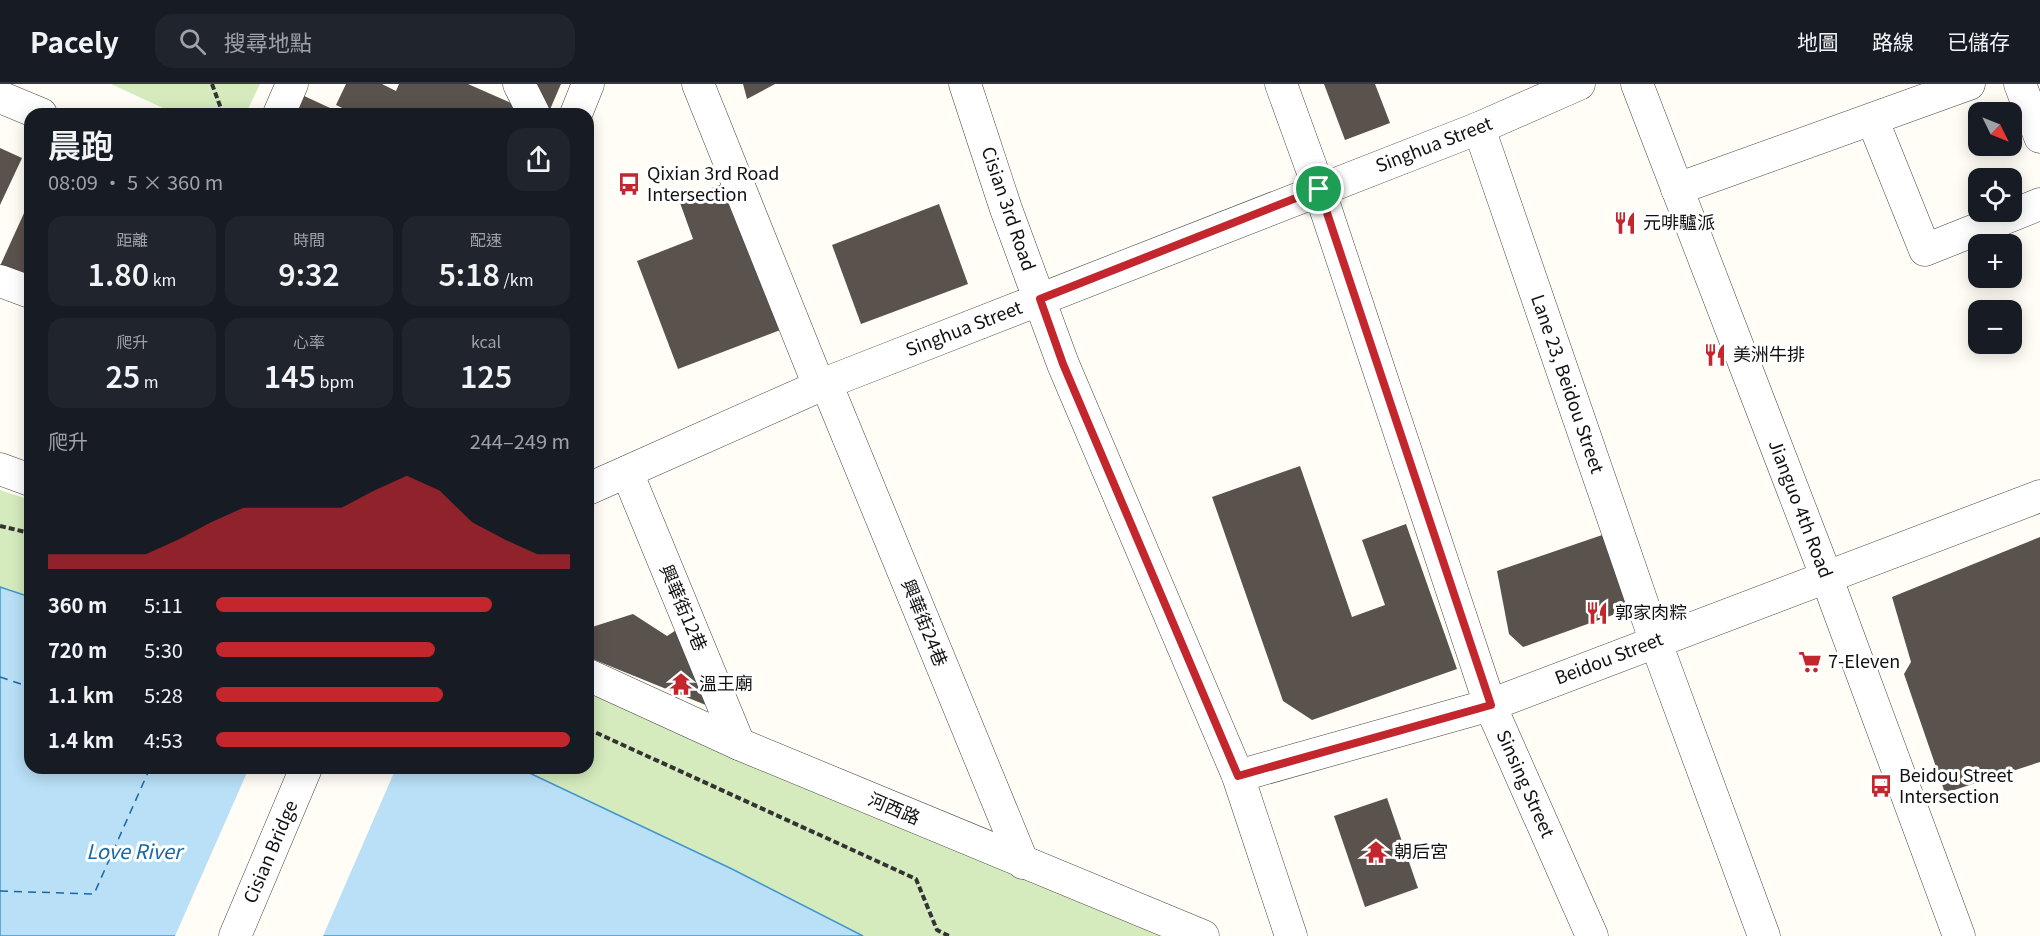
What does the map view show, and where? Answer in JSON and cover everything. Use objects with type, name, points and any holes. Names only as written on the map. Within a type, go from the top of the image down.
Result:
[{"type":"street","points":[[282,108],[292,84]]},
{"type":"street","points":[[578,108],[588,84]]},
{"type":"street","points":[[698,84],[826,382]]},
{"type":"street","points":[[715,84],[826,382]]},
{"type":"street","name":"Cisian 3rd Road","points":[[965,84],[1006,209],[1063,364],[1238,776],[1292,936]]},
{"type":"street","name":"Sinsing Street","points":[[1281,84],[1319,189],[1491,705],[1592,936]]},
{"type":"street","name":"Singhua Street","points":[[603,475],[826,382],[1479,128],[1579,84]]},
{"type":"street","name":"Jianguo 4th Road","points":[[1637,84],[1826,576],[1959,936]]},
{"type":"street","points":[[1677,189],[1873,121],[1969,84]]},
{"type":"street","points":[[2020,84],[2040,137]]},
{"type":"street","points":[[518,85],[531,108]]},
{"type":"street","points":[[0,97],[27,108]]},
{"type":"street","points":[[1873,121],[1925,250],[2040,204]]},
{"type":"street","name":"Lane 23, Beidou Street","points":[[1479,128],[1655,640]]},
{"type":"street","points":[[0,281],[24,290]]},
{"type":"street","name":"興華街24巷","points":[[826,382],[1023,862]]},
{"type":"street","points":[[0,469],[24,478]]},
{"type":"street","name":"興華街12巷","points":[[603,475],[740,744]]},
{"type":"street","name":"Beidou Street","points":[[1238,776],[1491,705],[1655,640],[2040,496]]},
{"type":"street","points":[[1655,640],[1764,936]]},
{"type":"street","name":"河西路","points":[[594,678],[740,744],[1203,936]]},
{"type":"street","name":"Cisian Bridge","points":[[235,936],[303,774]]},
{"type":"path","points":[[212,84],[221,108]]},
{"type":"path","points":[[0,526],[24,532]]},
{"type":"path","points":[[594,732],[916,879],[937,930],[949,936]]},
{"type":"green space","points":[[111,84],[260,84],[248,108],[163,108]]},
{"type":"green space","points":[[0,490],[24,498],[24,595],[0,587]]},
{"type":"green space","points":[[594,687],[1169,936],[863,936],[732,869],[532,774],[594,774]]},
{"type":"water","name":"Love River","points":[[0,587],[24,595],[24,774],[532,774],[732,869],[863,936],[0,936]]},
{"type":"pier","points":[[246,774],[393,774],[323,936],[175,936]]},
{"type":"building","points":[[346,84],[382,84],[396,91],[399,84],[468,84],[520,107],[342,108],[336,105]]},
{"type":"building","points":[[529,84],[561,84],[551,108],[544,108]]},
{"type":"building","points":[[743,84],[775,84],[747,99]]},
{"type":"building","points":[[1324,84],[1375,84],[1390,123],[1345,140]]},
{"type":"building","points":[[302,95],[330,108],[297,108]]},
{"type":"building","points":[[0,148],[22,158],[0,205]]},
{"type":"building","points":[[728,182],[783,329],[678,369],[637,261],[693,239],[679,200]]},
{"type":"building","points":[[939,204],[968,284],[861,324],[832,245]]},
{"type":"building","points":[[24,213],[24,276],[0,266]]},
{"type":"building","points":[[1300,466],[1352,617],[1385,605],[1362,540],[1406,524],[1457,669],[1312,720],[1283,701],[1212,497]]},
{"type":"building","points":[[1611,532],[1635,607],[1523,647],[1509,634],[1497,571]]},
{"type":"building","points":[[2040,537],[2040,762],[1945,793],[1904,674],[1911,662],[1892,597]]},
{"type":"building","name":"溫王廟","points":[[633,614],[667,636],[684,625],[718,710],[594,660],[594,626]]},
{"type":"building","name":"朝后宮","points":[[1387,798],[1418,888],[1365,907],[1334,816]]},
{"type":"ferry route","points":[[0,677],[24,685]]},
{"type":"ferry route","points":[[0,891],[94,894],[147,774]]},
{"type":"place","name":"Qixian 3rd Road Intersection","points":[[629,184]]},
{"type":"place","name":"元啡驢派","points":[[1625,223]]},
{"type":"place","name":"美洲牛排","points":[[1715,355]]},
{"type":"place","name":"郭家肉粽","points":[[1597,613]]},
{"type":"place","name":"7-Eleven","points":[[1810,662]]},
{"type":"place","name":"溫王廟","points":[[681,684]]},
{"type":"place","name":"Beidou Street Intersection","points":[[1881,786]]},
{"type":"place","name":"朝后宮","points":[[1376,852]]},
{"type":"route","points":[[1319,189],[1491,705],[1238,776],[1063,364],[1040,299],[1319,189]]}]
